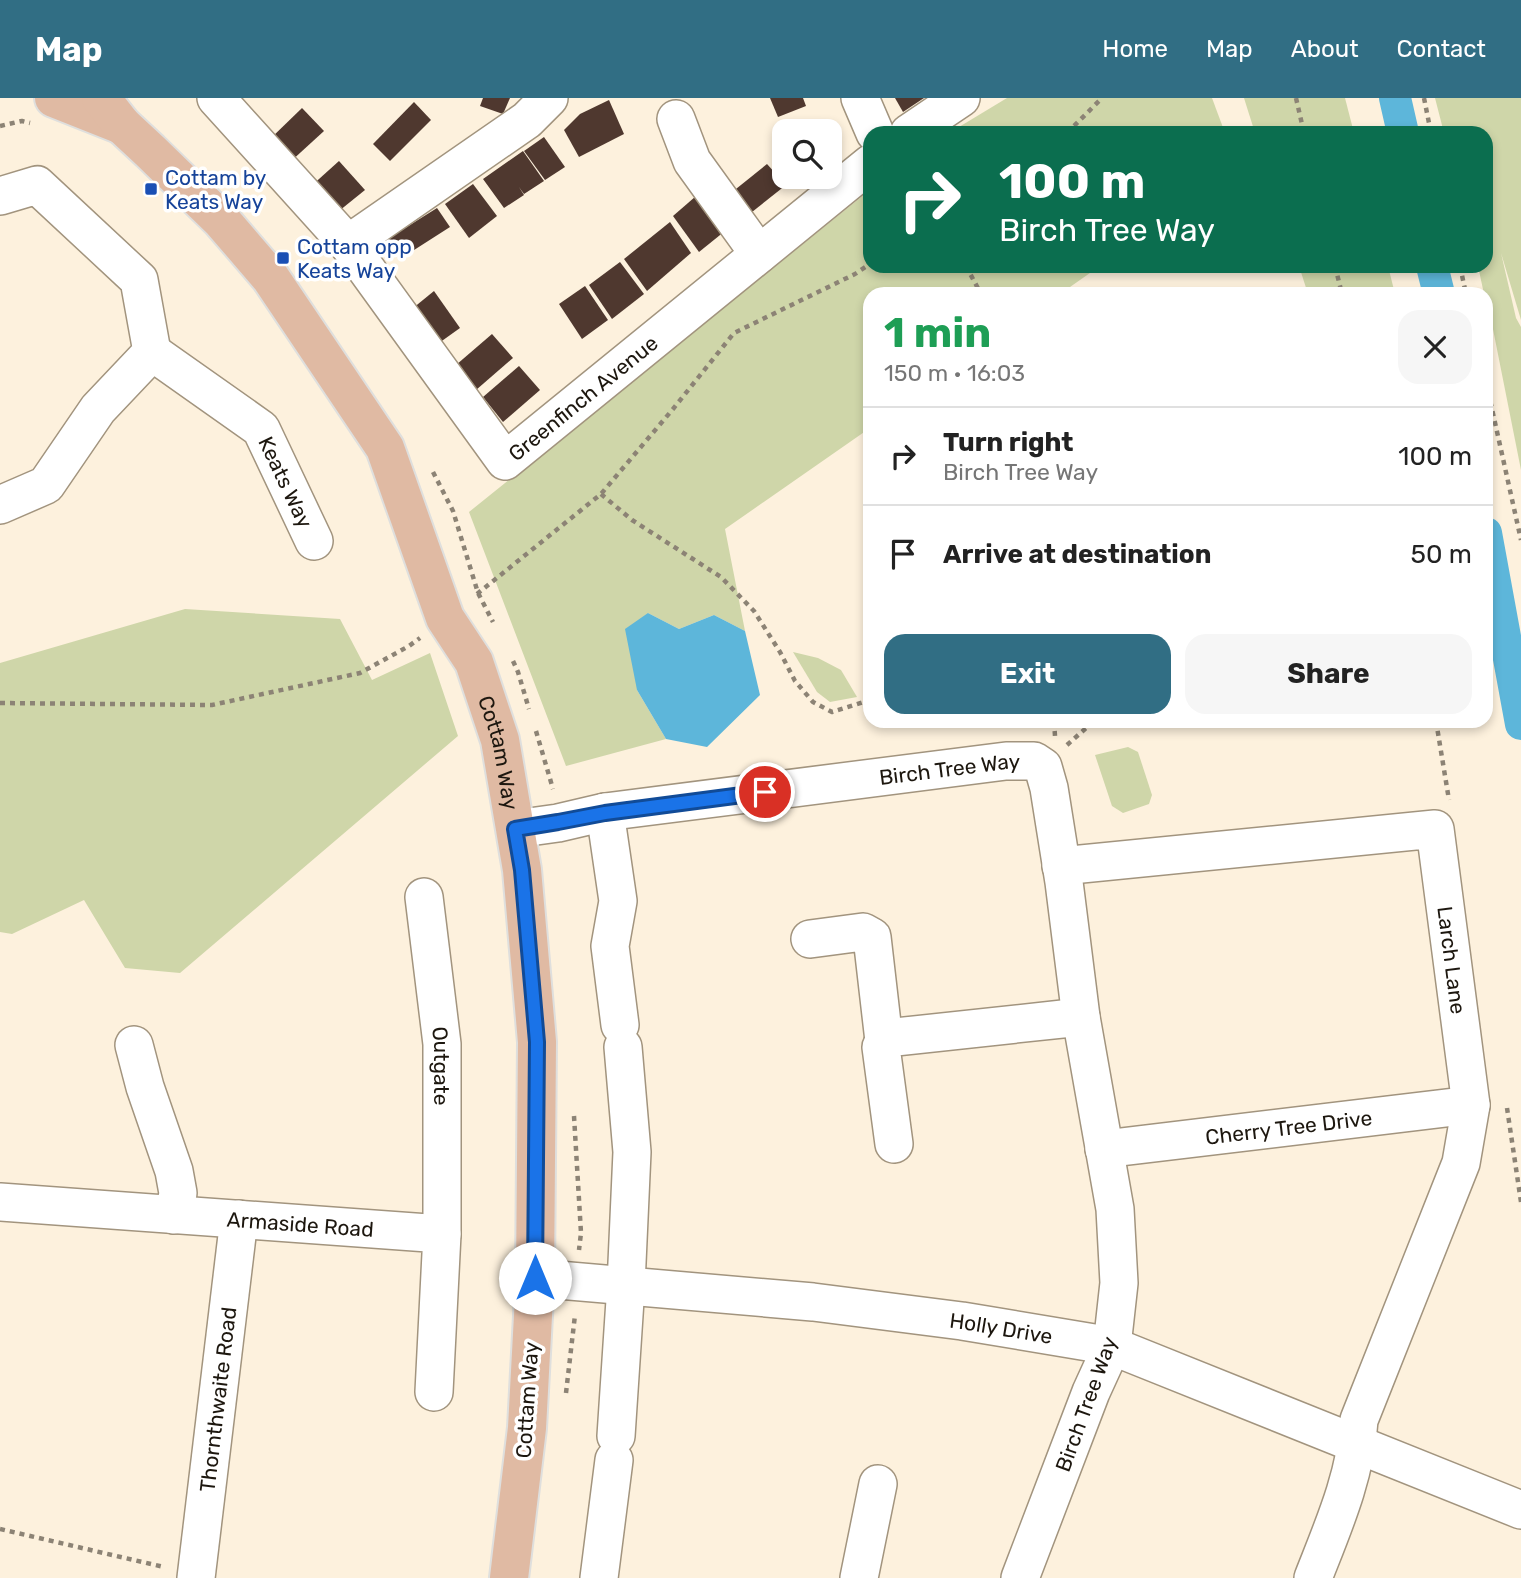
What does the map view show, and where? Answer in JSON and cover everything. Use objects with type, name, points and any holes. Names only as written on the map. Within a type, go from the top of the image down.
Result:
[{"type":"main road","name":"Cottam Way","points":[[45,111],[112,112],[221,220],[270,277],[385,448],[445,618],[474,662],[500,740],[522,870],[537,1042],[535,1278],[527,1428],[509,1578]]},
{"type":"street","name":"Greenfinch Avenue","points":[[216,98],[348,244],[505,461],[863,170]]},
{"type":"street","points":[[348,244],[527,120],[549,98]]},
{"type":"street","points":[[860,98],[872,126]]},
{"type":"street","points":[[919,126],[961,98]]},
{"type":"street","points":[[676,119],[692,160],[759,254]]},
{"type":"street","points":[[0,196],[37,185],[139,280],[152,352],[98,409],[46,485],[0,505]]},
{"type":"street","name":"Keats Way","points":[[152,352],[261,429],[314,541]]},
{"type":"street","name":"Birch Tree Way","points":[[515,829],[605,813],[1006,761],[1034,761],[1043,767],[1061,866],[1081,1017],[1115,1209],[1119,1283],[1112,1346],[1091,1392],[1020,1578]]},
{"type":"street","points":[[599,1578],[615,1448],[632,1152],[622,1036],[610,946],[618,901],[605,813]]},
{"type":"street","name":"Larch Lane","points":[[1061,866],[1435,829],[1471,1105],[1461,1163],[1359,1420],[1358,1444],[1340,1509],[1313,1578]]},
{"type":"street","name":"Outgate","points":[[424,897],[442,1044],[442,1234]]},
{"type":"street","points":[[810,939],[863,932],[872,937],[884,1041]]},
{"type":"street","points":[[894,1144],[881,1047],[886,1038],[1081,1017]]},
{"type":"street","points":[[134,1045],[145,1087],[174,1171],[178,1193],[174,1215]]},
{"type":"street","name":"Cherry Tree Drive","points":[[1104,1149],[1471,1105]]},
{"type":"street","name":"Armaside Road","points":[[0,1202],[442,1234]]},
{"type":"street","name":"Thornthwaite Road","points":[[196,1576],[239,1219]]},
{"type":"street","points":[[434,1392],[442,1234]]},
{"type":"street","name":"Holly Drive","points":[[535,1278],[813,1302],[962,1321],[1112,1346],[1358,1444]]},
{"type":"street","points":[[1358,1444],[1521,1510]]},
{"type":"street","points":[[859,1578],[878,1484]]},
{"type":"path","points":[[1074,126],[1102,98]]},
{"type":"path","points":[[1296,98],[1302,126]]},
{"type":"path","points":[[1423,98],[1429,126]]},
{"type":"path","points":[[0,126],[22,121],[45,111]]},
{"type":"path","points":[[0,704],[212,705],[360,673],[409,646],[601,494],[734,333],[863,269]]},
{"type":"path","points":[[1493,414],[1521,540]]},
{"type":"path","points":[[601,494],[632,520],[721,577],[754,611],[795,681],[813,702],[832,712],[863,702]]},
{"type":"path","points":[[1064,748],[1086,728]]},
{"type":"path","points":[[0,1529],[196,1576]]},
{"type":"green space","points":[[1007,98],[1212,98],[1222,126],[961,126]]},
{"type":"green space","points":[[1244,98],[1345,98],[1352,126],[1253,126]]},
{"type":"green space","points":[[1435,98],[1521,98],[1521,320],[1501,253],[1516,318],[1521,327],[1521,470],[1493,329],[1493,287],[1482,287],[1480,273],[1493,273],[1493,126],[1442,126]]},
{"type":"green space","points":[[863,196],[863,273],[1090,273],[1070,287],[863,287],[863,433],[725,529],[745,631],[714,615],[679,629],[648,613],[637,690],[666,739],[566,766],[469,512]]},
{"type":"green space","points":[[1301,273],[1390,273],[1393,287],[1306,287]]},
{"type":"green space","points":[[185,609],[340,619],[372,680],[430,653],[458,736],[180,973],[125,968],[84,900],[12,934],[0,932],[0,663]]},
{"type":"green space","points":[[793,652],[818,658],[841,670],[857,697],[830,702],[817,692]]},
{"type":"green space","points":[[1128,747],[1138,752],[1152,795],[1149,804],[1123,813],[1112,806],[1095,755]]},
{"type":"water","points":[[648,613],[679,629],[714,615],[745,631],[760,695],[707,747],[666,739],[637,690],[625,629]]},
{"type":"building","points":[[483,98],[510,98],[503,114],[480,106]]},
{"type":"building","points":[[770,98],[803,98],[806,106],[778,117]]},
{"type":"building","points":[[895,98],[924,98],[903,112]]},
{"type":"building","points":[[609,100],[624,134],[579,157],[564,130],[580,114]]},
{"type":"building","points":[[414,102],[431,120],[390,161],[373,144]]},
{"type":"building","points":[[302,108],[324,131],[289,163],[269,140]]},
{"type":"building","points":[[544,137],[565,167],[545,180],[524,151]]},
{"type":"building","points":[[523,151],[544,181],[524,194],[519,187],[524,195],[504,208],[483,179]]},
{"type":"building","points":[[339,161],[365,190],[334,215],[309,188]]},
{"type":"building","points":[[767,164],[772,170],[772,189],[781,189],[742,220],[726,197]]},
{"type":"building","points":[[473,184],[497,216],[469,238],[445,204]]},
{"type":"building","points":[[703,190],[730,227],[699,252],[673,216]]},
{"type":"building","points":[[437,208],[450,227],[400,259],[386,240]]},
{"type":"building","points":[[670,222],[691,253],[647,291],[624,259]]},
{"type":"building","points":[[620,262],[644,294],[612,319],[589,285]]},
{"type":"building","points":[[585,286],[608,320],[582,339],[559,304]]},
{"type":"building","points":[[434,291],[460,328],[432,348],[407,313]]},
{"type":"building","points":[[492,334],[513,358],[476,390],[456,365]]},
{"type":"building","points":[[519,366],[540,390],[503,422],[483,397]]},
{"type":"waterway","points":[[1395,98],[1401,126]]},
{"type":"waterway","points":[[1434,273],[1437,287]]},
{"type":"waterway","points":[[1493,571],[1521,724]]},
{"type":"place","name":"Cottam by Keats Way","points":[[151,189]]},
{"type":"place","name":"Cottam opp Keats Way","points":[[283,258]]},
{"type":"route","points":[[535,1278],[537,1042],[522,870],[515,829],[605,813],[765,792]]}]
